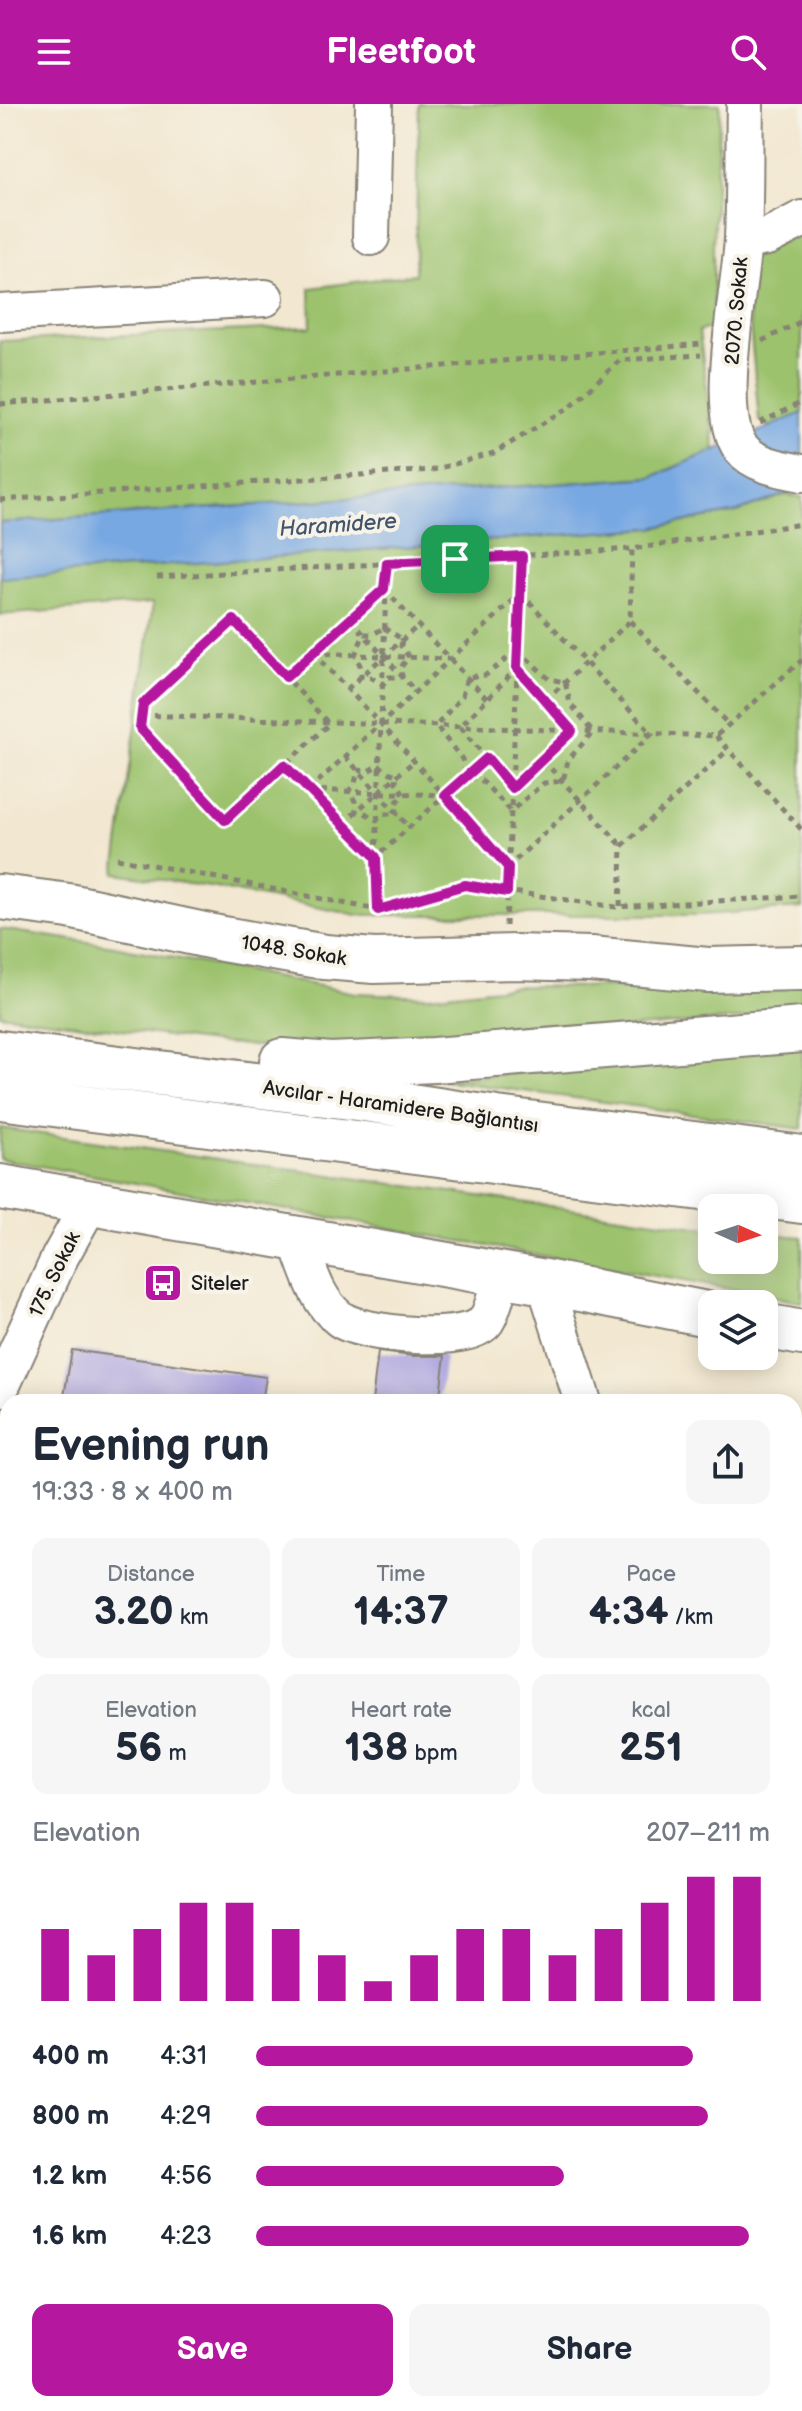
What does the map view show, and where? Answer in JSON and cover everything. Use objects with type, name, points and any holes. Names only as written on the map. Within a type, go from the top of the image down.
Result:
[{"type":"main road","name":"1048. Sokak","points":[[0,897],[69,906],[325,957],[374,961],[591,959]]},
{"type":"main road","points":[[591,959],[646,951],[802,943]]},
{"type":"main road","points":[[591,959],[708,970],[802,968]]},
{"type":"main road","points":[[0,1032],[207,1056],[331,1065],[434,1060],[802,1030]]},
{"type":"main road","name":"Avcılar - Haramidere Bağlantısı","points":[[0,1053],[802,1158]]},
{"type":"main road","points":[[0,1097],[802,1201]]},
{"type":"main road","points":[[0,1187],[545,1282],[698,1312]]},
{"type":"main road","points":[[778,1329],[802,1333]]},
{"type":"street","points":[[371,237],[374,104]]},
{"type":"street","name":"2070. Sokak","points":[[735,436],[730,427],[728,393],[743,241],[745,104]]},
{"type":"street","points":[[743,241],[767,237],[802,219]]},
{"type":"street","points":[[0,313],[265,298]]},
{"type":"street","points":[[735,436],[741,449],[756,460],[802,473]]},
{"type":"street","name":"175. Sokak","points":[[0,1389],[60,1257],[90,1203]]},
{"type":"street","points":[[297,1239],[321,1298],[340,1319],[357,1328],[455,1336],[474,1331],[486,1321],[502,1275]]},
{"type":"street","points":[[545,1282],[580,1394]]},
{"type":"path","points":[[758,343],[802,321]]},
{"type":"path","points":[[0,404],[710,343]]},
{"type":"path","points":[[0,500],[433,470],[494,453],[570,407],[620,360],[715,354]]},
{"type":"path","points":[[735,436],[802,402]]},
{"type":"path","points":[[157,577],[632,549],[802,524]]},
{"type":"path","points":[[546,700],[630,621],[632,549]]},
{"type":"path","points":[[505,958],[522,556]]},
{"type":"path","points":[[378,910],[376,857],[387,563]]},
{"type":"path","points":[[286,677],[384,589]]},
{"type":"path","points":[[384,589],[487,699]]},
{"type":"path","points":[[309,790],[521,593]]},
{"type":"path","points":[[521,593],[652,734]]},
{"type":"path","points":[[234,620],[329,724],[225,820],[140,728],[143,704],[234,620]]},
{"type":"path","points":[[351,620],[416,692]]},
{"type":"path","points":[[630,621],[728,724]]},
{"type":"path","points":[[347,689],[419,625]]},
{"type":"path","points":[[364,634],[373,634],[384,628]]},
{"type":"path","points":[[384,628],[402,639]]},
{"type":"path","points":[[355,655],[364,634]]},
{"type":"path","points":[[402,639],[401,646],[409,657]]},
{"type":"path","points":[[467,677],[486,675],[518,650]]},
{"type":"path","points":[[518,650],[549,679],[565,682]]},
{"type":"path","points":[[313,653],[450,659]]},
{"type":"path","points":[[313,653],[381,724],[508,867]]},
{"type":"path","points":[[355,655],[361,676]]},
{"type":"path","points":[[402,677],[401,667],[409,657]]},
{"type":"path","points":[[142,715],[716,736],[802,660]]},
{"type":"path","points":[[460,727],[517,668]]},
{"type":"path","points":[[517,668],[572,731]]},
{"type":"path","points":[[361,676],[383,684]]},
{"type":"path","points":[[383,684],[389,677],[402,677]]},
{"type":"path","points":[[436,726],[462,696],[467,677]]},
{"type":"path","points":[[565,682],[570,703],[593,732]]},
{"type":"path","points":[[436,726],[462,759],[466,776]]},
{"type":"path","points":[[460,727],[512,788]]},
{"type":"path","points":[[512,788],[572,731]]},
{"type":"path","points":[[563,781],[568,760],[593,732]]},
{"type":"path","points":[[508,867],[652,734]]},
{"type":"path","points":[[716,736],[802,830]]},
{"type":"path","points":[[622,846],[728,750]]},
{"type":"path","points":[[345,756],[409,827]]},
{"type":"path","points":[[376,857],[487,758]]},
{"type":"path","points":[[543,760],[622,846],[620,906]]},
{"type":"path","points":[[343,823],[414,761]]},
{"type":"path","points":[[284,765],[376,857]]},
{"type":"path","points":[[358,770],[368,771],[379,765]]},
{"type":"path","points":[[379,765],[397,775]]},
{"type":"path","points":[[349,791],[358,770]]},
{"type":"path","points":[[397,775],[396,782],[404,794]]},
{"type":"path","points":[[466,776],[482,781],[511,811]]},
{"type":"path","points":[[511,811],[544,783],[563,781]]},
{"type":"path","points":[[309,790],[445,795]]},
{"type":"path","points":[[349,791],[355,801],[356,812]]},
{"type":"path","points":[[397,814],[396,803],[404,794]]},
{"type":"path","points":[[356,812],[377,820]]},
{"type":"path","points":[[377,820],[384,814],[397,814]]},
{"type":"path","points":[[117,858],[378,910],[465,885],[620,906],[802,896]]},
{"type":"green space","points":[[419,104],[720,104],[713,246],[714,327],[699,331],[715,450],[652,477],[0,523],[0,341],[311,327],[310,288],[415,274]]},
{"type":"green space","points":[[802,232],[802,430],[786,438],[759,420],[744,261]]},
{"type":"green space","points":[[785,495],[802,497],[802,908],[699,915],[357,915],[216,888],[115,873],[153,603],[0,615],[0,578],[651,528],[737,512]]},
{"type":"green space","points":[[0,929],[114,946],[355,993],[429,996],[515,986],[682,988],[802,983],[802,1014],[322,1052],[213,1042],[0,1014]]},
{"type":"green space","points":[[802,1047],[802,1129],[441,1080]]},
{"type":"green space","points":[[0,1128],[698,1227],[698,1274],[778,1274],[778,1235],[802,1237],[802,1302],[778,1298],[778,1290],[735,1290],[0,1159]]},
{"type":"water","name":"Haramidere","points":[[802,413],[802,488],[737,512],[651,528],[0,578],[0,523],[652,477]]},
{"type":"building","points":[[72,1350],[266,1377],[263,1394],[64,1394]]},
{"type":"building","points":[[378,1352],[445,1356],[440,1394],[373,1394]]},
{"type":"place","name":"Siteler","points":[[163,1283]]},
{"type":"route","points":[[522,556],[517,668],[572,731],[512,788],[487,758],[445,795],[508,867],[507,892],[465,885],[378,910],[376,857],[284,765],[225,820],[140,728],[143,704],[234,620],[286,677],[384,589],[387,563],[455,559],[522,556]]}]
